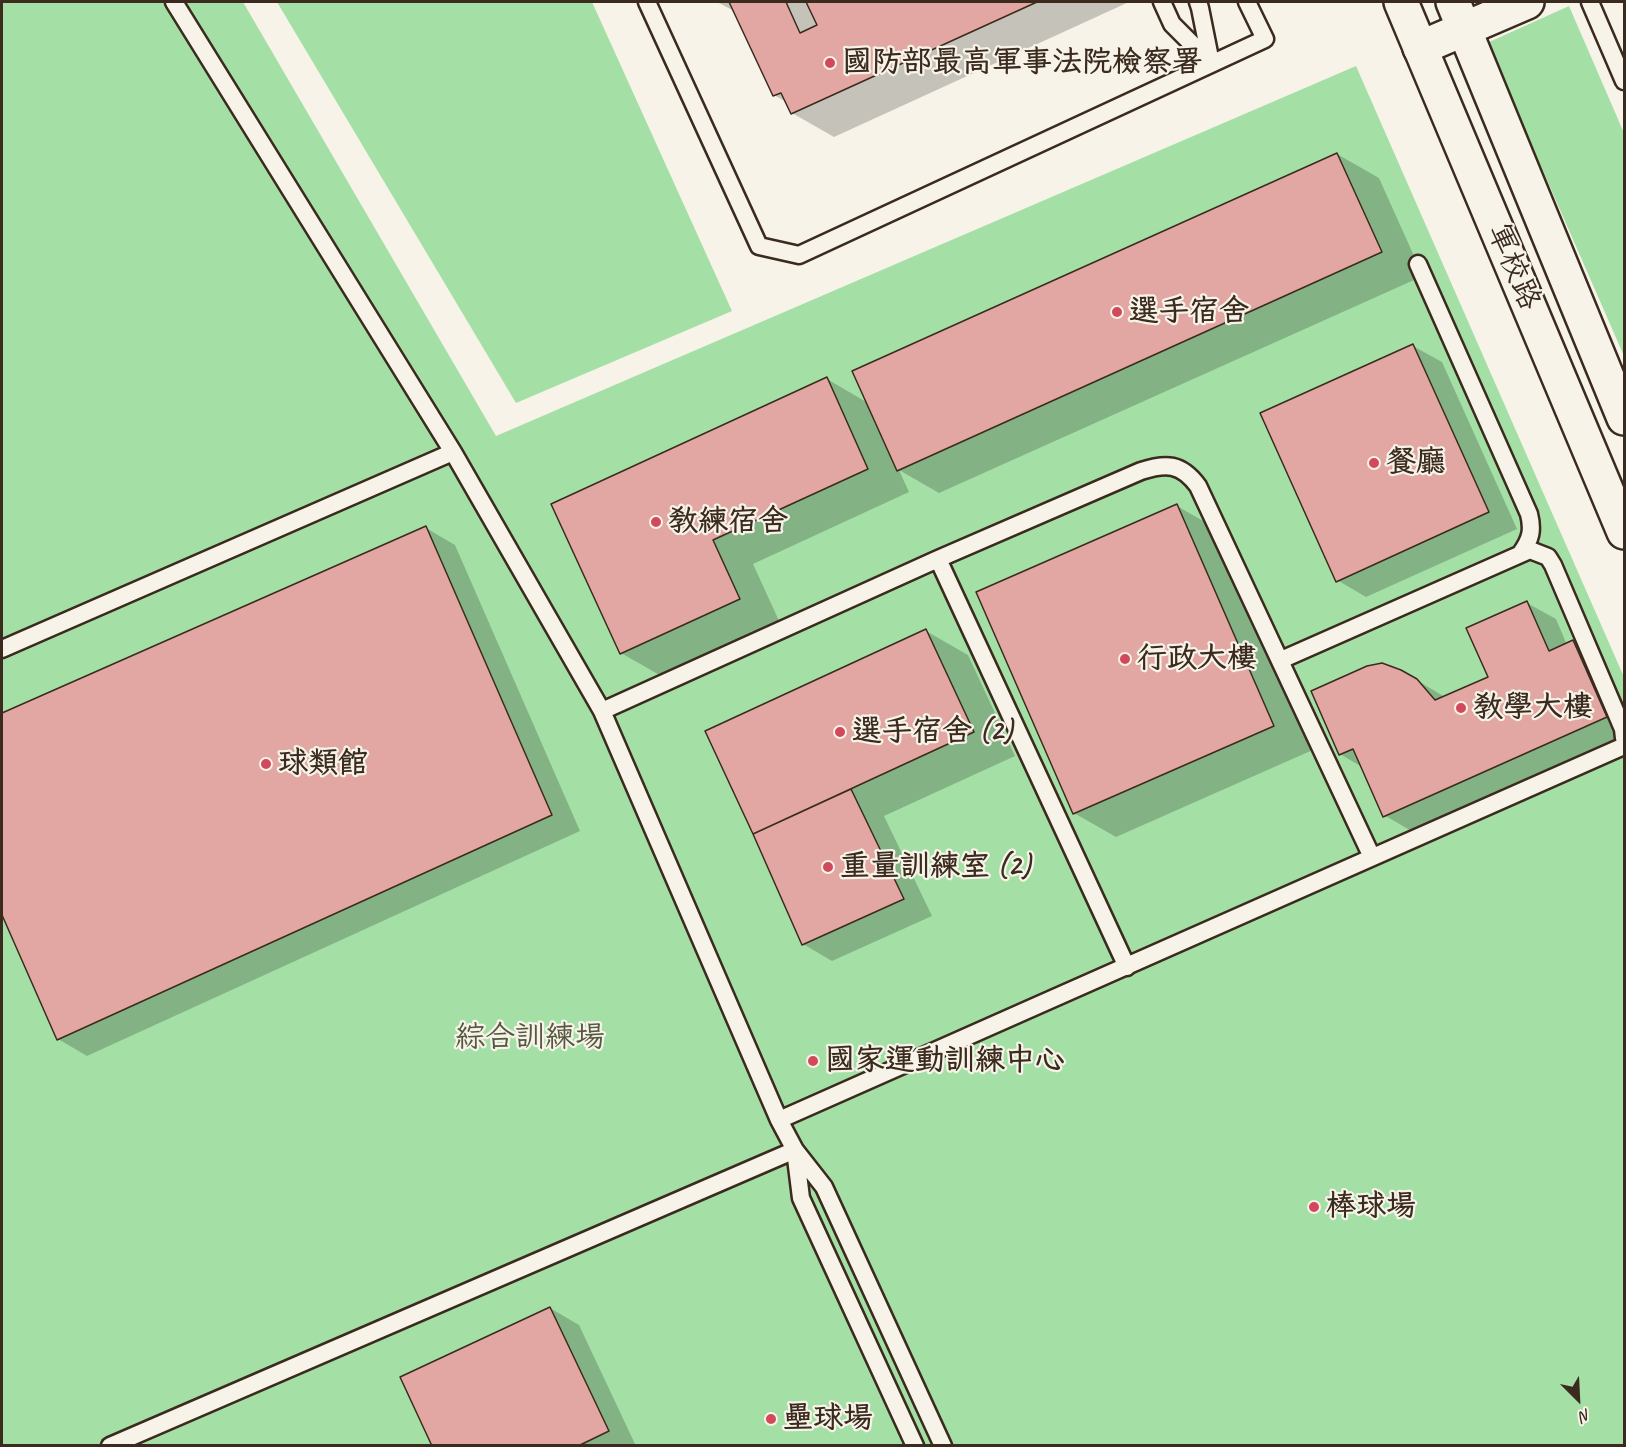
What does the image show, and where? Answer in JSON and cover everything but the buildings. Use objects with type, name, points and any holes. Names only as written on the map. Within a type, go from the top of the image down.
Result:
[{"type":"street","name":"軍校路","points":[[1401,2],[1624,532]]},
{"type":"street","points":[[1420,48],[1459,15],[1527,2]]},
{"type":"street","name":"軍校路","points":[[1459,15],[1624,418]]},
{"type":"lane","points":[[174,2],[453,452],[602,711],[779,1120],[795,1150],[824,1187],[942,1446]]},
{"type":"lane","points":[[647,2],[759,246],[800,255],[1265,39],[1247,2]]},
{"type":"lane","points":[[1162,2],[1172,24],[1211,63]]},
{"type":"lane","points":[[1198,2],[1211,63]]},
{"type":"lane","points":[[1590,2],[1624,81]]},
{"type":"lane","points":[[1418,264],[1529,513],[1532,527],[1531,537],[1521,553]]},
{"type":"lane","points":[[2,649],[453,452]]},
{"type":"lane","points":[[602,711],[938,559],[1141,471],[1171,466],[1190,476],[1198,486],[1371,855]]},
{"type":"lane","points":[[1281,660],[1521,553],[1530,550],[1540,552],[1548,557],[1553,565],[1623,729],[1624,738]]},
{"type":"lane","points":[[938,559],[1127,967]]},
{"type":"lane","points":[[779,1120],[1127,967],[1371,855],[1624,746]]},
{"type":"lane","points":[[110,1446],[795,1150]]},
{"type":"lane","points":[[795,1150],[801,1198],[915,1446]]},
{"type":"green space","name":"國家運動訓練中心","points":[[2,2],[243,2],[496,436],[1356,66],[1624,677],[1624,1445],[2,1446]]},
{"type":"green space","points":[[277,2],[592,2],[732,311],[516,403]]},
{"type":"green space","points":[[1569,6],[1624,133],[1624,356],[1487,43]]},
{"type":"place","name":"國防部最高軍事法院檢察署","points":[[830,63]]},
{"type":"place","name":"選手宿舍","points":[[1117,312]]},
{"type":"place","name":"餐廳","points":[[1374,463]]},
{"type":"place","name":"教練宿舍","points":[[656,522]]},
{"type":"place","name":"行政大樓","points":[[1125,659]]},
{"type":"place","name":"教學大樓","points":[[1461,708]]},
{"type":"place","name":"選手宿舍 (2)","points":[[840,732]]},
{"type":"place","name":"球類館","points":[[266,764]]},
{"type":"place","name":"重量訓練室 (2)","points":[[828,867]]},
{"type":"place","name":"國家運動訓練中心","points":[[813,1061]]},
{"type":"place","name":"棒球場","points":[[1314,1207]]},
{"type":"place","name":"壘球場","points":[[771,1419]]},
{"type":"park label","name":"綜合訓練場","points":[[530,1038]]}]
